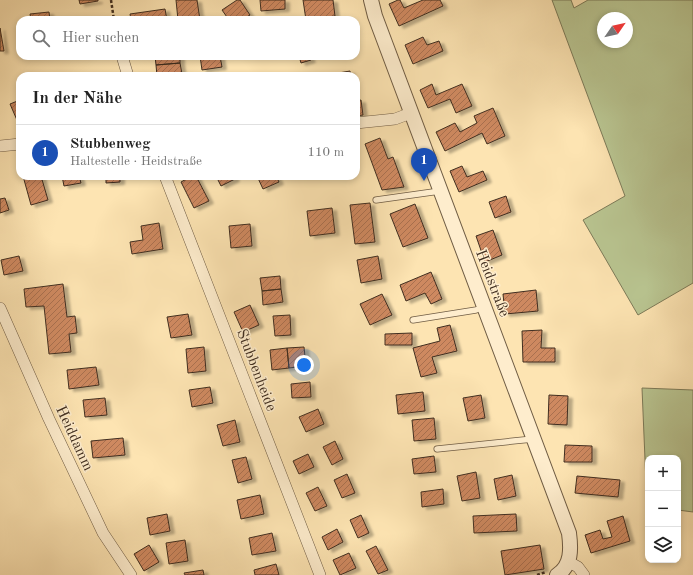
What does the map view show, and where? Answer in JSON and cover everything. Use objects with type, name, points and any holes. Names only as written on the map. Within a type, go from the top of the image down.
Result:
[{"type":"street","name":"Heidstraße","points":[[371,0],[375,16],[411,113],[569,533],[571,548],[569,562]]},
{"type":"street","points":[[123,60],[127,72]]},
{"type":"street","points":[[360,123],[395,119],[411,113]]},
{"type":"street","points":[[0,146],[16,144]]},
{"type":"street","name":"Stubbenheide","points":[[168,180],[320,575]]},
{"type":"street","name":"Heiddamm","points":[[0,308],[49,419],[103,533],[131,575]]},
{"type":"street","points":[[557,575],[561,573],[569,562],[578,567],[584,575]]},
{"type":"lane","points":[[376,200],[440,191]]},
{"type":"lane","points":[[413,320],[476,310],[484,307]]},
{"type":"lane","points":[[437,449],[534,438]]},
{"type":"path","points":[[111,0],[113,16]]},
{"type":"green space","points":[[552,0],[571,0],[574,8],[588,0],[693,0],[693,283],[638,315],[583,220],[625,196]]},
{"type":"green space","points":[[642,388],[693,390],[693,512],[681,510],[681,455],[645,455],[645,459]]},
{"type":"building","points":[[79,0],[98,0],[98,1],[80,4]]},
{"type":"building","points":[[176,0],[197,0],[199,16],[178,16]]},
{"type":"building","points":[[237,0],[240,0],[250,15],[226,16],[222,10]]},
{"type":"building","points":[[260,0],[285,0],[285,9],[261,11]]},
{"type":"building","points":[[303,0],[333,0],[335,16],[305,16]]},
{"type":"building","points":[[400,0],[404,8],[423,0],[440,0],[443,6],[399,26],[389,4]]},
{"type":"building","points":[[165,9],[166,16],[130,16],[130,14]]},
{"type":"building","points":[[49,12],[50,16],[30,16],[30,14]]},
{"type":"building","points":[[0,28],[4,51],[0,51]]},
{"type":"building","points":[[423,37],[427,45],[439,41],[443,51],[413,64],[405,45]]},
{"type":"building","points":[[155,60],[180,60],[180,63],[156,65]]},
{"type":"building","points":[[201,60],[221,60],[222,67],[202,70]]},
{"type":"building","points":[[300,60],[311,60],[301,63]]},
{"type":"building","points":[[180,63],[182,72],[157,72],[156,65]]},
{"type":"building","points":[[432,84],[436,95],[462,84],[472,106],[456,113],[450,99],[428,108],[420,90]]},
{"type":"building","points":[[360,100],[363,115],[360,115]]},
{"type":"building","points":[[16,102],[16,118],[10,104]]},
{"type":"building","points":[[493,108],[505,136],[487,144],[482,133],[445,151],[436,132],[455,123],[460,132],[477,123],[474,116]]},
{"type":"building","points":[[380,138],[388,159],[393,157],[404,187],[382,190],[365,144]]},
{"type":"building","points":[[462,166],[467,177],[483,171],[487,180],[459,192],[450,171]]},
{"type":"building","points":[[24,180],[42,180],[48,200],[31,205]]},
{"type":"building","points":[[63,180],[80,180],[81,183],[64,186]]},
{"type":"building","points":[[106,180],[120,180],[120,182],[106,183]]},
{"type":"building","points":[[185,180],[198,180],[209,201],[194,208],[181,182]]},
{"type":"building","points":[[218,180],[233,180],[221,186]]},
{"type":"building","points":[[259,180],[278,180],[279,182],[263,189]]},
{"type":"building","points":[[506,196],[511,212],[495,218],[489,202]]},
{"type":"building","points":[[5,198],[9,210],[0,213],[0,199]]},
{"type":"building","points":[[370,203],[375,242],[355,244],[350,205]]},
{"type":"building","points":[[415,204],[428,238],[403,247],[390,214]]},
{"type":"building","points":[[332,208],[335,233],[310,236],[307,211]]},
{"type":"building","points":[[159,223],[163,249],[132,254],[130,242],[143,240],[141,226]]},
{"type":"building","points":[[250,224],[252,246],[231,248],[229,226]]},
{"type":"building","points":[[493,230],[502,255],[485,262],[476,236]]},
{"type":"building","points":[[19,256],[23,271],[4,275],[1,260]]},
{"type":"building","points":[[378,256],[382,279],[361,283],[357,260]]},
{"type":"building","points":[[431,272],[442,299],[431,304],[425,293],[406,301],[400,285]]},
{"type":"building","points":[[280,276],[281,289],[262,291],[260,278]]},
{"type":"building","points":[[63,284],[67,317],[75,316],[77,333],[69,334],[71,352],[49,354],[44,306],[26,307],[24,289]]},
{"type":"building","points":[[281,289],[283,302],[263,305],[262,291]]},
{"type":"building","points":[[536,290],[538,311],[505,314],[503,294]]},
{"type":"building","points":[[382,294],[392,315],[370,325],[360,304]]},
{"type":"building","points":[[250,305],[259,325],[243,332],[234,312]]},
{"type":"building","points":[[188,314],[192,335],[171,338],[167,317]]},
{"type":"building","points":[[290,315],[291,335],[275,336],[273,316]]},
{"type":"building","points":[[450,325],[457,351],[432,357],[437,373],[421,377],[413,348],[440,341],[437,328]]},
{"type":"building","points":[[542,330],[541,348],[555,348],[555,362],[523,362],[522,331]]},
{"type":"building","points":[[412,333],[412,345],[385,345],[385,334]]},
{"type":"building","points":[[204,347],[206,371],[188,373],[186,349]]},
{"type":"building","points":[[304,347],[306,366],[289,368],[287,348]]},
{"type":"building","points":[[287,348],[289,368],[272,370],[270,350]]},
{"type":"building","points":[[96,367],[99,385],[69,389],[67,370]]},
{"type":"building","points":[[310,382],[311,397],[292,398],[291,384]]},
{"type":"building","points":[[210,387],[213,403],[192,407],[189,390]]},
{"type":"building","points":[[423,392],[425,411],[398,414],[396,395]]},
{"type":"building","points":[[481,395],[485,418],[468,421],[463,398]]},
{"type":"building","points":[[549,395],[568,396],[567,425],[548,424]]},
{"type":"building","points":[[105,398],[107,415],[85,417],[83,400]]},
{"type":"building","points":[[318,409],[324,424],[306,432],[299,417]]},
{"type":"building","points":[[434,418],[436,439],[414,441],[412,420]]},
{"type":"building","points":[[235,420],[240,442],[223,446],[217,425]]},
{"type":"building","points":[[123,438],[125,455],[93,458],[91,441]]},
{"type":"building","points":[[335,441],[343,459],[332,465],[323,447]]},
{"type":"building","points":[[565,445],[592,446],[592,462],[564,462]]},
{"type":"building","points":[[308,454],[314,467],[299,474],[293,461]]},
{"type":"building","points":[[434,456],[436,472],[414,474],[412,459]]},
{"type":"building","points":[[246,457],[252,479],[238,483],[232,460]]},
{"type":"building","points":[[476,472],[480,498],[462,501],[457,476]]},
{"type":"building","points":[[347,474],[355,493],[342,498],[334,480]]},
{"type":"building","points":[[512,475],[516,496],[498,500],[494,479]]},
{"type":"building","points":[[577,476],[620,480],[618,497],[575,493]]},
{"type":"building","points":[[318,487],[327,506],[315,511],[306,493]]},
{"type":"building","points":[[443,489],[444,504],[422,507],[421,492]]},
{"type":"building","points":[[260,495],[264,514],[241,519],[237,500]]},
{"type":"building","points":[[167,514],[170,531],[150,535],[147,518]]},
{"type":"building","points":[[516,514],[517,531],[474,533],[473,516]]},
{"type":"building","points":[[361,515],[369,533],[358,538],[350,520]]},
{"type":"building","points":[[623,516],[630,541],[591,553],[585,535],[600,530],[603,539],[612,537],[607,521]]},
{"type":"building","points":[[337,529],[343,542],[328,550],[322,537]]},
{"type":"building","points":[[272,533],[276,551],[252,555],[249,538]]},
{"type":"building","points":[[185,540],[188,561],[169,564],[166,543]]},
{"type":"building","points":[[149,545],[159,562],[144,571],[134,554]]},
{"type":"building","points":[[540,545],[544,569],[505,575],[501,551]]},
{"type":"building","points":[[376,546],[388,570],[378,574],[366,551]]},
{"type":"building","points":[[349,553],[356,568],[340,575],[333,560]]},
{"type":"building","points":[[276,564],[279,575],[255,575],[254,570]]},
{"type":"building","points":[[203,570],[204,575],[185,575],[184,573]]},
{"type":"place","name":"Stubbenweg","points":[[424,181]]}]
